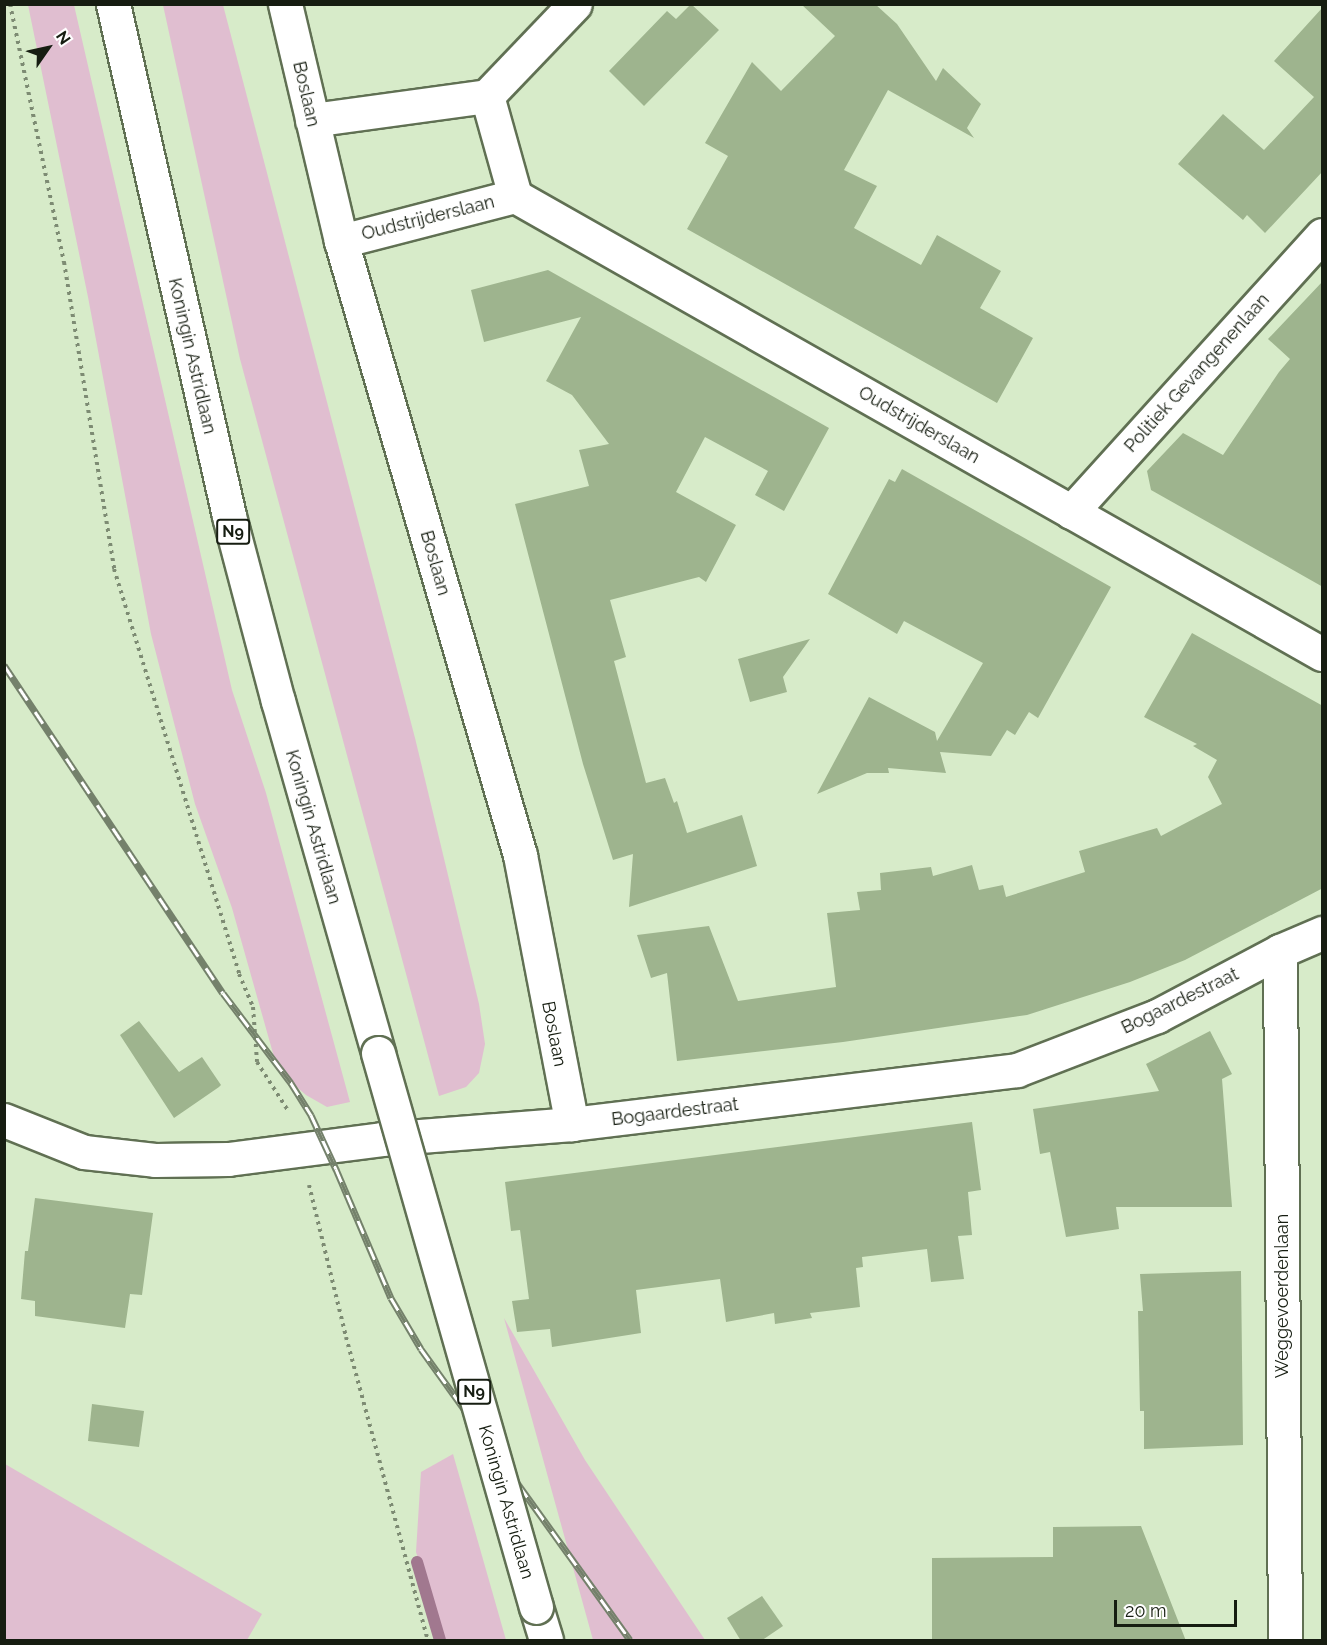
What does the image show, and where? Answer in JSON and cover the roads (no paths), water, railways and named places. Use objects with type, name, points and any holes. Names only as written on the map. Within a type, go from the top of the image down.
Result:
[{"type":"street","name":"Koningin Astridlaan","points":[[113,4],[229,516],[278,701],[546,1641]]},
{"type":"street","name":"Boslaan","points":[[285,4],[341,241],[520,855],[572,1125]]},
{"type":"street","points":[[312,120],[487,96],[575,4]]},
{"type":"street","name":"Oudstrijderslaan","points":[[487,96],[515,196]]},
{"type":"street","name":"Oudstrijderslaan","points":[[341,241],[515,196],[1323,654]]},
{"type":"street","name":"Politiek Gevangenenlaan","points":[[1071,512],[1323,235]]},
{"type":"street","name":"Bogaardestraat","points":[[4,1120],[84,1152],[154,1160],[228,1159],[382,1139],[572,1125],[1017,1070],[1157,1016],[1280,951],[1323,933]]},
{"type":"street","name":"Weggevoerdenlaan","points":[[1280,951],[1285,1641]]},
{"type":"waterway","points":[[417,1562],[440,1640]]},
{"type":"railway","points":[[4,665],[223,993],[291,1083],[311,1115],[391,1298],[421,1349],[630,1640]]}]
